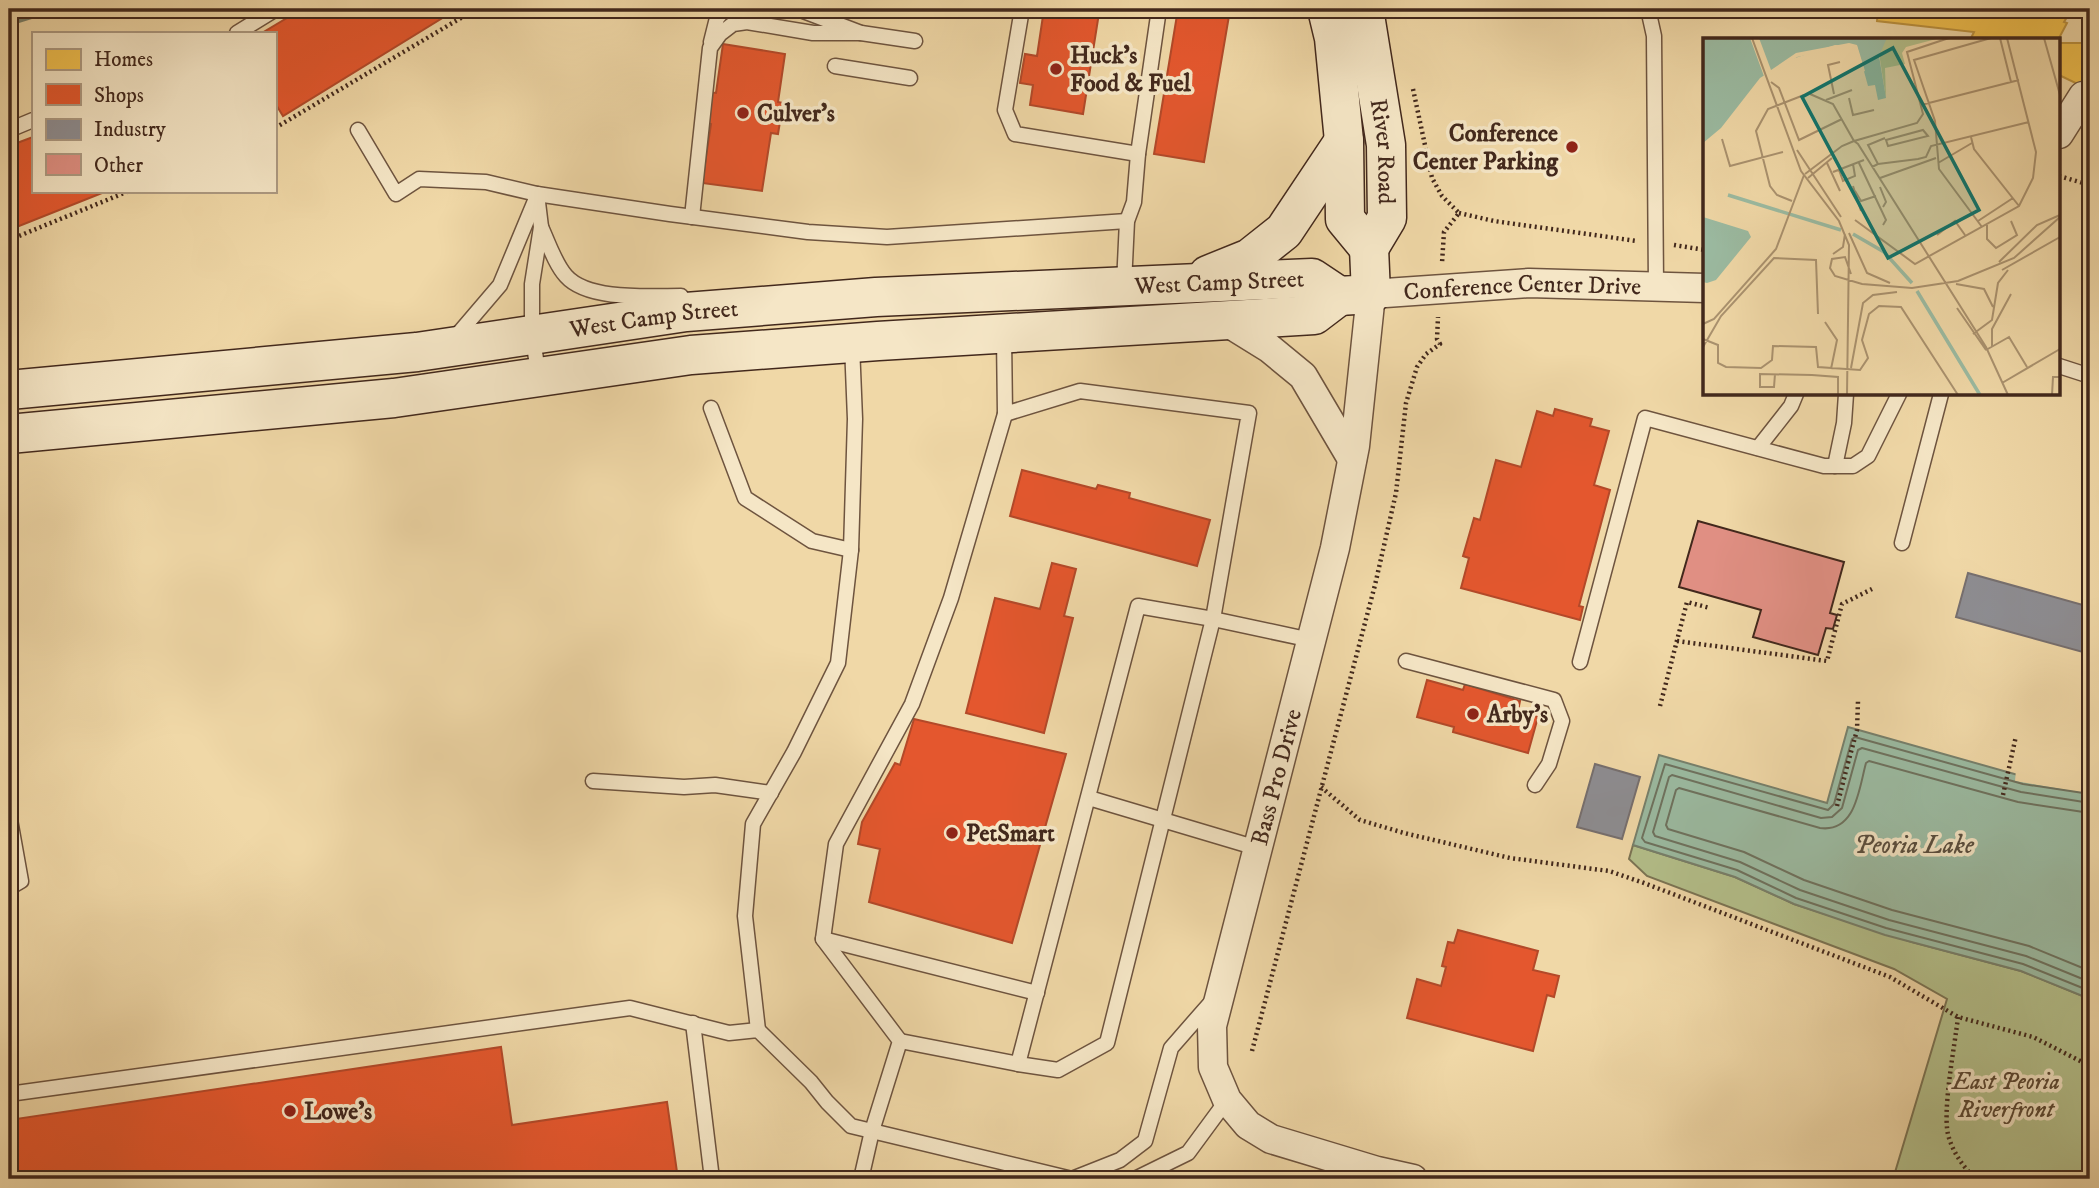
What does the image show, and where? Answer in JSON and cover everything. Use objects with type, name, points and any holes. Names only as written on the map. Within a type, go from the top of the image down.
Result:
[{"type":"main road","name":"River Road","points":[[1326,9],[1335,38],[1344,141],[1345,219],[1369,248],[1387,218],[1386,145],[1364,9]]},
{"type":"main road","points":[[1186,282],[1227,269],[1250,258],[1274,241],[1298,213],[1344,141]]},
{"type":"main road","name":"Bass Pro Drive","points":[[1355,295],[1369,248]]},
{"type":"main road","name":"West Camp Street","points":[[9,390],[417,352],[686,312],[876,297],[1312,278],[1355,295]]},
{"type":"main road","name":"West Camp Street","points":[[9,434],[394,398],[691,355],[1314,315],[1355,295]]},
{"type":"street","points":[[2060,132],[2083,96]]},
{"type":"street","name":"Conference Center Drive","points":[[1355,295],[1530,283],[1703,288]]},
{"type":"street","name":"Bass Pro Drive","points":[[1355,295],[1352,459],[1335,548],[1212,1026],[1213,1067],[1227,1100],[1248,1125],[1271,1139],[1376,1175],[1413,1179]]},
{"type":"street","points":[[1227,322],[1269,348],[1303,376],[1352,459]]},
{"type":"lane","points":[[239,32],[276,9]]},
{"type":"lane","points":[[692,217],[710,48],[717,18],[725,9]]},
{"type":"lane","points":[[784,9],[805,12],[861,33]]},
{"type":"lane","points":[[1022,9],[1004,110],[1015,134],[1138,154]]},
{"type":"lane","points":[[1124,286],[1127,220],[1134,202],[1138,154],[1159,9]]},
{"type":"lane","points":[[1648,9],[1654,36],[1656,286]]},
{"type":"lane","points":[[710,48],[720,34],[733,24],[747,22],[813,33],[861,33],[915,41]]},
{"type":"lane","points":[[835,66],[910,78]]},
{"type":"lane","points":[[9,130],[32,120]]},
{"type":"lane","points":[[358,130],[396,194],[419,179],[486,181],[537,194],[692,217],[808,232],[887,237],[1127,220]]},
{"type":"lane","points":[[537,194],[541,227],[532,285],[532,334],[539,377]]},
{"type":"lane","points":[[446,347],[500,285],[537,194]]},
{"type":"lane","points":[[541,227],[565,275],[582,288],[622,295],[733,295],[758,306]]},
{"type":"lane","points":[[1004,335],[1005,414],[951,598],[912,704],[836,844],[823,939],[900,1041],[1058,1070],[1107,1043],[1213,619],[1249,413],[1080,391],[1005,414]]},
{"type":"lane","points":[[852,343],[855,419],[851,550],[838,663],[753,824],[745,916],[758,1030],[851,1126],[1072,1179],[1120,1160],[1145,1141],[1171,1048],[1221,991]]},
{"type":"lane","points":[[2060,366],[2090,376]]},
{"type":"lane","points":[[1758,449],[1791,406],[1795,396]]},
{"type":"lane","points":[[1835,466],[1844,423],[1846,396]]},
{"type":"lane","points":[[1580,662],[1645,418],[1824,466],[1853,466],[1868,456],[1898,396]]},
{"type":"lane","points":[[1902,542],[1940,396]]},
{"type":"lane","points":[[711,408],[745,498],[812,541],[851,550]]},
{"type":"lane","points":[[1018,1064],[1138,606],[1311,640]]},
{"type":"lane","points":[[1406,661],[1554,700],[1562,721],[1549,764],[1535,785]]},
{"type":"lane","points":[[593,781],[684,787],[716,785],[771,793]]},
{"type":"lane","points":[[1089,798],[1257,849]]},
{"type":"lane","points":[[9,814],[22,881],[9,888]]},
{"type":"lane","points":[[823,939],[1037,993]]},
{"type":"lane","points":[[9,1094],[630,1008],[729,1033],[758,1030]]},
{"type":"lane","points":[[693,1023],[712,1179]]},
{"type":"lane","points":[[861,1179],[872,1131],[900,1041]]},
{"type":"lane","points":[[1135,1179],[1188,1153],[1227,1100]]},
{"type":"path","points":[[276,127],[476,9]]},
{"type":"path","points":[[1411,80],[1432,178],[1442,196],[1459,213],[1494,221],[1703,250]]},
{"type":"path","points":[[2060,176],[2090,186]]},
{"type":"path","points":[[9,240],[127,192]]},
{"type":"path","points":[[1444,232],[1459,213]]},
{"type":"path","points":[[1252,1051],[1376,585],[1396,493],[1406,403],[1417,367],[1426,354],[1440,344],[1437,339]]},
{"type":"path","points":[[1677,641],[1827,661],[1842,604],[1872,589]]},
{"type":"path","points":[[1660,706],[1687,602],[1710,608]]},
{"type":"path","points":[[1837,806],[1857,730],[1858,701]]},
{"type":"path","points":[[2003,795],[2016,736]]},
{"type":"path","points":[[1848,763],[1853,747]]},
{"type":"path","points":[[1321,787],[1360,820],[1510,858],[1609,871],[1644,883],[1890,977],[1958,1017],[2033,1037],[2090,1066]]},
{"type":"path","points":[[1958,1017],[1946,1116],[1948,1137],[1963,1167],[1976,1179]]},
{"type":"green space","name":"East Peoria Riverfront","points":[[1633,845],[1735,877],[1794,904],[1912,942],[2021,971],[2090,999],[2090,1179],[1893,1179],[1947,999],[1894,969],[1647,876],[1629,859]]},
{"type":"water","name":"Peoria Lake","points":[[1848,727],[2025,777],[2090,788],[2090,999],[2021,971],[1885,935],[1794,904],[1735,877],[1633,845],[1659,755],[1827,803]]},
{"type":"pier","points":[[2016,770],[2090,784],[2090,794],[2015,781]]},
{"type":"building: Homes","points":[[1878,9],[2072,9],[2059,38],[1971,38],[1974,32],[1877,21]]},
{"type":"building: Homes","points":[[2060,43],[2090,43],[2090,90],[2060,75]]},
{"type":"building: Shops","points":[[302,9],[457,9],[283,116],[276,105],[276,32],[264,32]]},
{"type":"building: Shops","name":"Huck's Food & Fuel","points":[[1044,9],[1074,9],[1099,13],[1083,114],[1030,105],[1033,85],[1020,83],[1025,54],[1037,56]]},
{"type":"building: Shops","points":[[1178,9],[1230,10],[1204,162],[1154,154]]},
{"type":"building: Shops","name":"Culver's","points":[[723,44],[785,54],[778,102],[783,103],[778,134],[771,133],[762,191],[702,183],[711,124],[703,123],[708,92],[716,93]]},
{"type":"building: Shops","points":[[32,137],[32,192],[104,192],[9,230],[9,146]]},
{"type":"building: Shops","points":[[1555,409],[1592,419],[1590,426],[1609,431],[1594,485],[1610,490],[1579,606],[1583,607],[1580,620],[1461,588],[1469,558],[1463,556],[1474,518],[1480,520],[1496,460],[1521,467],[1537,411],[1553,416]]},
{"type":"building: Shops","points":[[1022,470],[1096,489],[1098,485],[1130,493],[1129,498],[1210,520],[1197,566],[1010,516]]},
{"type":"building: Shops","points":[[1052,563],[1076,569],[1064,616],[1073,618],[1044,733],[966,713],[995,598],[1040,609]]},
{"type":"building: Shops","name":"Arby's","points":[[1427,680],[1463,690],[1465,684],[1520,701],[1518,711],[1538,717],[1528,753],[1453,732],[1454,727],[1417,717]]},
{"type":"building: Shops","name":"PetSmart","points":[[914,719],[1066,754],[1012,943],[869,902],[880,849],[858,844],[862,822],[895,763],[900,765]]},
{"type":"building: Shops","points":[[1458,930],[1538,951],[1533,970],[1559,976],[1554,997],[1547,995],[1533,1051],[1407,1018],[1417,979],[1441,986],[1446,967],[1442,966],[1448,942],[1454,943]]},
{"type":"building: Shops","name":"Lowe's","points":[[501,1047],[512,1125],[667,1102],[678,1179],[9,1179],[9,1120]]},
{"type":"building: Industry","points":[[1968,573],[2090,607],[2090,654],[1956,617]]},
{"type":"building: Industry","points":[[1595,764],[1640,777],[1622,839],[1577,827]]},
{"type":"building: Other","points":[[1698,521],[1844,562],[1830,613],[1837,615],[1833,629],[1826,628],[1818,655],[1753,637],[1761,610],[1679,587]]},
{"type":"waterway","points":[[9,22],[51,9]]},
{"type":"place","name":"Huck's Food & Fuel","points":[[1056,69]]},
{"type":"place","name":"Culver's","points":[[743,113]]},
{"type":"place","name":"Conference Center Parking","points":[[1572,147]]},
{"type":"place","name":"Arby's","points":[[1473,714]]},
{"type":"place","name":"PetSmart","points":[[952,833]]},
{"type":"place","name":"Lowe's","points":[[290,1111]]}]
